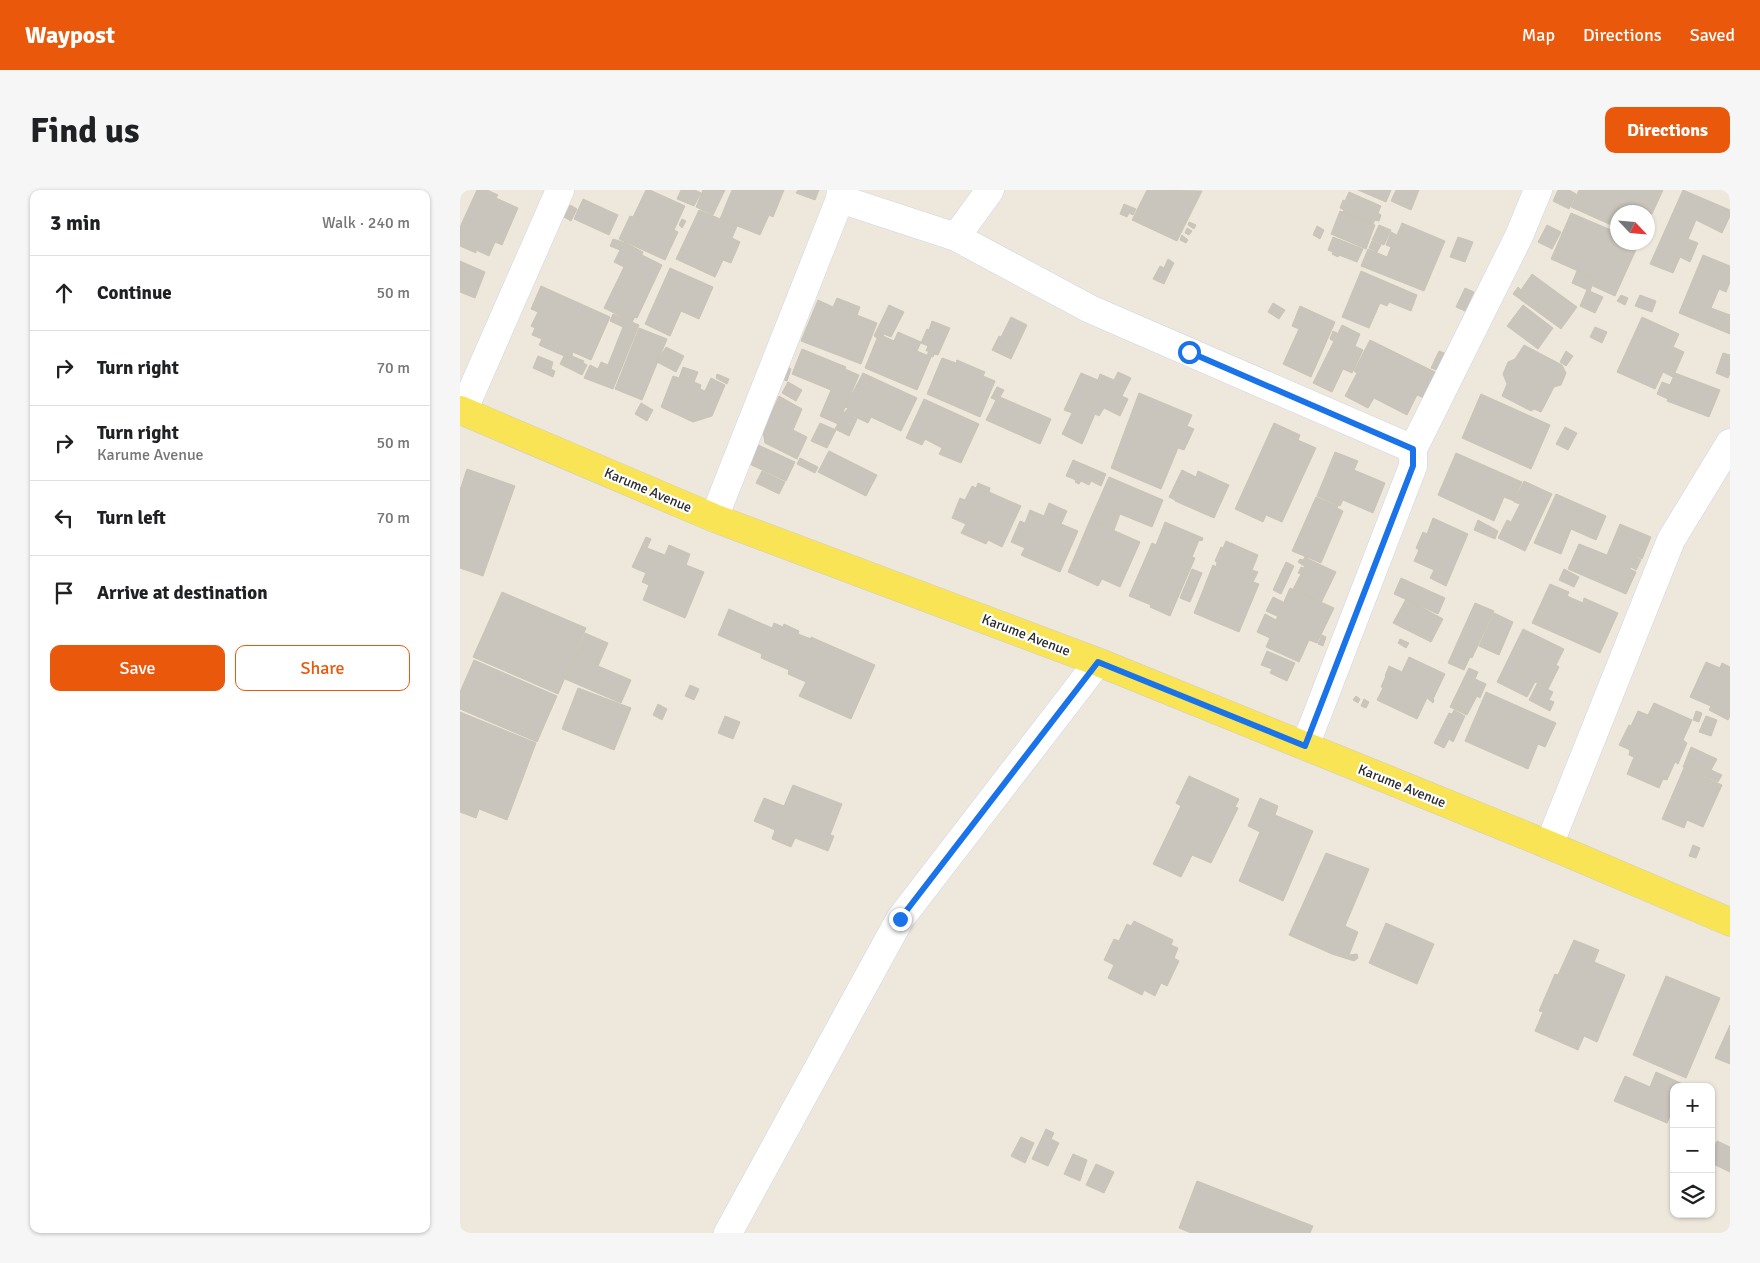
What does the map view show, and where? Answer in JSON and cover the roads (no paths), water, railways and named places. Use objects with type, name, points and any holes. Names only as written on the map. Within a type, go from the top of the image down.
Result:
[{"type":"main road","name":"Karume Avenue","points":[[461,410],[714,518],[1098,662],[1549,845],[1730,922]]},
{"type":"street","points":[[461,410],[560,190]]},
{"type":"street","points":[[956,238],[990,190]]},
{"type":"street","points":[[1305,746],[1413,466],[1413,449],[1519,236],[1538,190]]},
{"type":"street","points":[[714,518],[840,195],[956,238],[1090,309],[1413,449]]},
{"type":"street","points":[[1549,845],[1671,540],[1730,443]]},
{"type":"street","points":[[728,1233],[900,919],[1098,662]]}]
